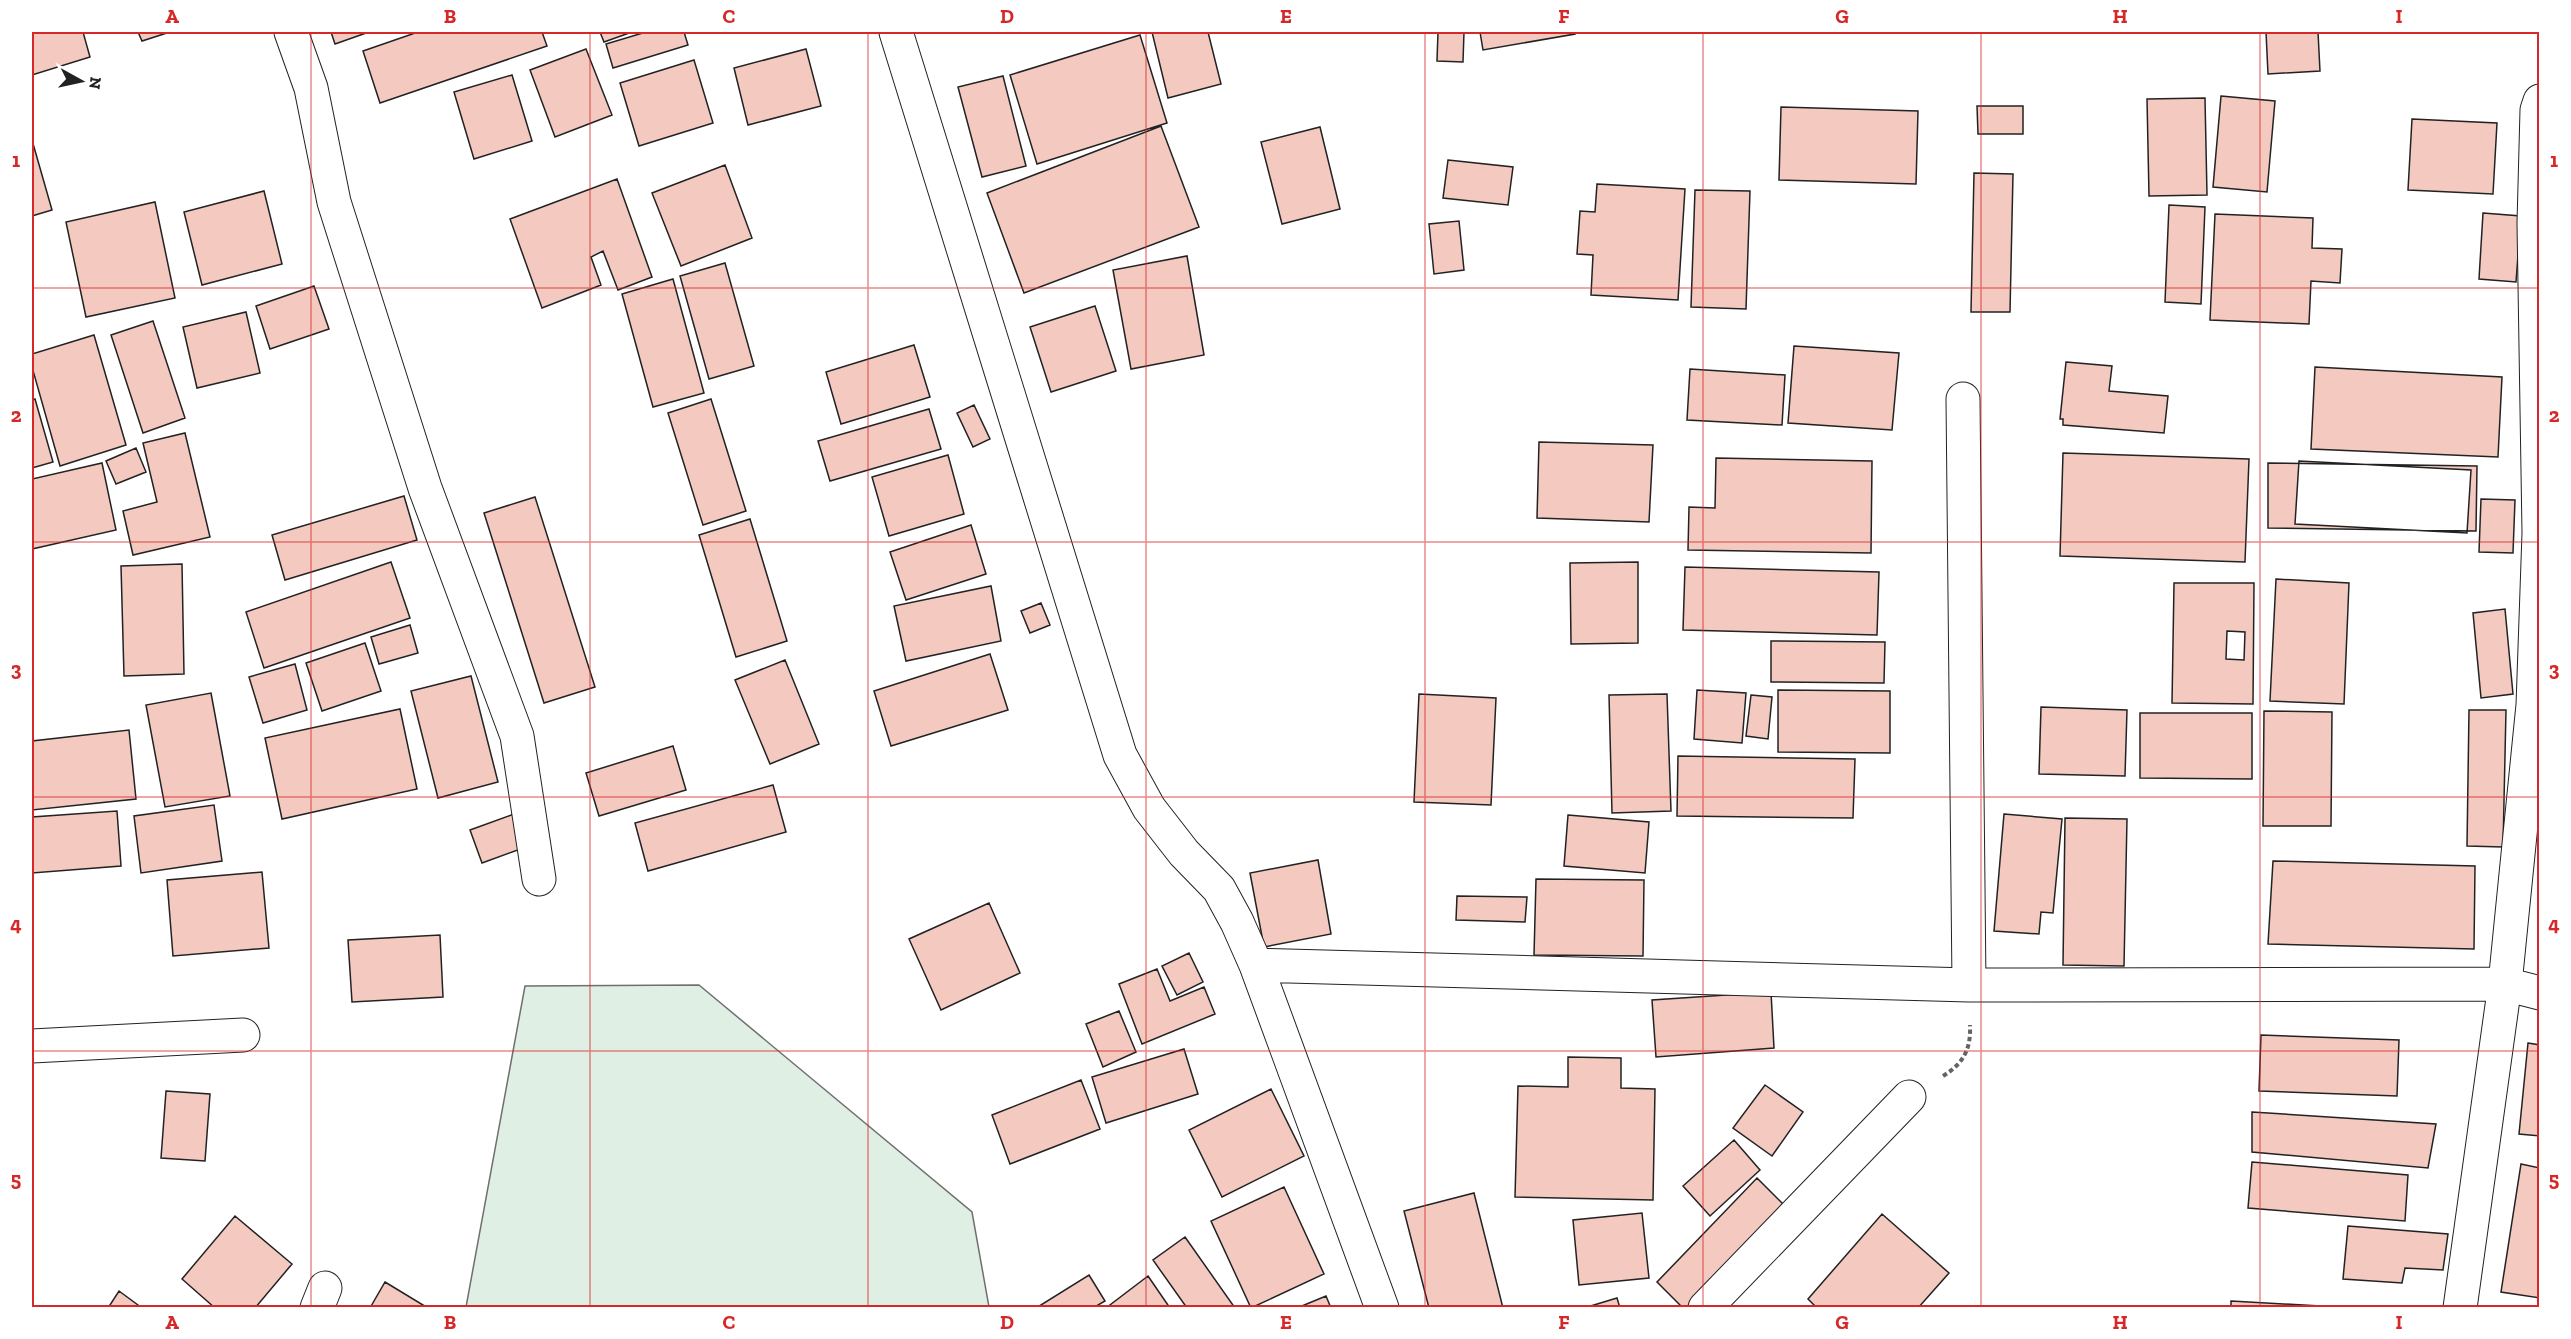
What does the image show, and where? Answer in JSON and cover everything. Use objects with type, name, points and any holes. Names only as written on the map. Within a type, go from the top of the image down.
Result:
[{"type":"street","points":[[291,32],[311,88],[334,202],[417,465],[517,736],[539,879]]},
{"type":"street","points":[[896,32],[1120,755],[1149,808],[1184,853],[1219,889],[1237,921],[1256,965],[1382,1308]]},
{"type":"street","points":[[2460,1308],[2505,984],[2533,705],[2539,533],[2534,223],[2537,110],[2540,101]]},
{"type":"street","points":[[1963,399],[1969,986]]},
{"type":"street","points":[[1256,965],[1969,986],[2505,984],[2540,993]]},
{"type":"street","points":[[32,1046],[243,1035]]},
{"type":"street","points":[[1706,1308],[1909,1097]]},
{"type":"path","points":[[1909,1097],[1953,1070],[1963,1059],[1971,1041],[1969,986]]},
{"type":"green space","points":[[699,985],[972,1212],[989,1307],[466,1307],[525,986]]},
{"type":"building","points":[[32,32],[83,32],[90,57],[32,75]]},
{"type":"building","points":[[138,32],[170,32],[142,41]]},
{"type":"building","points":[[331,32],[369,32],[335,44]]},
{"type":"building","points":[[418,32],[542,32],[547,46],[380,103],[363,51]]},
{"type":"building","points":[[600,32],[632,32],[604,42]]},
{"type":"building","points":[[646,32],[684,32],[688,45],[613,68],[606,44]]},
{"type":"building","points":[[1152,32],[1208,32],[1221,84],[1168,98]]},
{"type":"building","points":[[1438,32],[1464,32],[1463,62],[1437,61]]},
{"type":"building","points":[[1480,32],[1575,32],[1575,34],[1483,50]]},
{"type":"building","points":[[2266,32],[2318,32],[2320,71],[2268,74]]},
{"type":"building","points":[[1140,35],[1167,123],[1037,164],[1010,75]]},
{"type":"building","points":[[586,49],[612,115],[555,137],[530,70]]},
{"type":"building","points":[[806,49],[821,106],[748,125],[734,68]]},
{"type":"building","points":[[694,60],[713,123],[639,146],[620,83]]},
{"type":"building","points":[[512,75],[532,141],[474,159],[454,92]]},
{"type":"building","points":[[1003,76],[1026,166],[982,177],[958,87]]},
{"type":"building","points":[[2221,96],[2275,101],[2267,192],[2213,187]]},
{"type":"building","points":[[2205,98],[2207,195],[2149,196],[2147,99]]},
{"type":"building","points":[[1977,106],[2023,106],[2023,134],[1978,134]]},
{"type":"building","points":[[1781,107],[1918,111],[1916,184],[1779,180]]},
{"type":"building","points":[[2412,119],[2497,123],[2493,194],[2408,190]]},
{"type":"building","points":[[1161,126],[1199,227],[1024,293],[987,193]]},
{"type":"building","points":[[1320,127],[1340,209],[1282,224],[1261,142]]},
{"type":"building","points":[[32,140],[52,210],[32,216]]},
{"type":"building","points":[[1448,160],[1513,167],[1508,205],[1443,198]]},
{"type":"building","points":[[725,165],[752,238],[681,266],[652,193]]},
{"type":"building","points":[[1974,173],[2013,174],[2010,312],[1971,312]]},
{"type":"building","points":[[617,179],[652,277],[618,290],[603,251],[591,257],[601,285],[542,308],[510,219]]},
{"type":"building","points":[[1597,184],[1685,189],[1678,300],[1591,295],[1593,255],[1577,254],[1580,211],[1595,212]]},
{"type":"building","points":[[1695,190],[1750,191],[1746,309],[1691,307]]},
{"type":"building","points":[[264,191],[282,264],[202,285],[184,212]]},
{"type":"building","points":[[155,202],[175,298],[86,317],[66,222]]},
{"type":"building","points":[[2169,205],[2205,207],[2201,304],[2165,302]]},
{"type":"building","points":[[2483,213],[2521,216],[2516,282],[2479,279]]},
{"type":"building","points":[[2215,214],[2313,218],[2312,248],[2342,249],[2340,283],[2311,281],[2309,324],[2210,320]]},
{"type":"building","points":[[1459,221],[1464,270],[1434,274],[1429,224]]},
{"type":"building","points":[[1187,256],[1204,355],[1131,369],[1113,270]]},
{"type":"building","points":[[725,263],[754,366],[709,379],[680,276]]},
{"type":"building","points":[[673,279],[704,393],[653,407],[622,294]]},
{"type":"building","points":[[314,286],[329,329],[270,349],[256,306]]},
{"type":"building","points":[[1095,306],[1116,371],[1051,392],[1030,327]]},
{"type":"building","points":[[246,312],[260,373],[197,388],[183,327]]},
{"type":"building","points":[[153,321],[185,418],[143,433],[111,335]]},
{"type":"building","points":[[94,335],[126,445],[60,466],[32,367],[32,354]]},
{"type":"building","points":[[914,345],[930,397],[841,424],[826,372]]},
{"type":"building","points":[[1794,346],[1899,353],[1892,430],[1788,423]]},
{"type":"building","points":[[2066,362],[2112,366],[2109,391],[2168,396],[2164,433],[2063,425],[2063,419],[2060,419]]},
{"type":"building","points":[[2315,367],[2502,377],[2498,457],[2311,449]]},
{"type":"building","points":[[1690,369],[1785,375],[1782,425],[1687,420]]},
{"type":"building","points":[[35,399],[53,462],[32,468],[32,400]]},
{"type":"building","points":[[711,399],[746,511],[703,525],[668,413]]},
{"type":"building","points":[[974,405],[990,439],[973,447],[957,413]]},
{"type":"building","points":[[929,409],[941,449],[830,481],[818,441]]},
{"type":"building","points":[[185,433],[210,537],[133,555],[123,511],[157,502],[143,443]]},
{"type":"building","points":[[1539,442],[1653,445],[1649,522],[1537,518]]},
{"type":"building","points":[[136,448],[146,472],[116,484],[106,461]]},
{"type":"building","points":[[2063,453],[2249,459],[2245,562],[2060,556]]},
{"type":"building","points":[[948,455],[964,514],[889,536],[872,477]]},
{"type":"building","points":[[1716,458],[1872,461],[1871,553],[1688,550],[1689,507],[1715,508]]},
{"type":"building","points":[[2299,461],[2471,470],[2467,533],[2295,524]]},
{"type":"building","points":[[102,463],[116,530],[32,549],[32,479]]},
{"type":"building","points":[[2268,463],[2477,466],[2476,531],[2268,528]]},
{"type":"building","points":[[404,496],[417,540],[285,580],[272,535]]},
{"type":"building","points":[[535,497],[595,687],[544,703],[484,513]]},
{"type":"building","points":[[2481,499],[2515,500],[2513,553],[2479,552]]},
{"type":"building","points":[[750,519],[787,641],[736,657],[699,535]]},
{"type":"building","points":[[971,525],[986,574],[906,600],[890,552]]},
{"type":"building","points":[[391,562],[410,618],[264,668],[246,612]]},
{"type":"building","points":[[1638,562],[1638,643],[1571,644],[1570,563]]},
{"type":"building","points":[[182,564],[184,674],[124,676],[121,566]]},
{"type":"building","points":[[1685,567],[1879,572],[1877,635],[1683,630]]},
{"type":"building","points":[[2276,579],[2349,583],[2344,704],[2270,701]]},
{"type":"building","points":[[2174,583],[2254,583],[2253,704],[2172,703]],"holes":[[[2227,631],[2245,632],[2244,660],[2226,659]]]},
{"type":"building","points":[[991,586],[1001,641],[906,661],[894,606]]},
{"type":"building","points":[[1041,603],[1050,625],[1030,633],[1021,611]]},
{"type":"building","points":[[2505,609],[2513,694],[2481,698],[2473,613]]},
{"type":"building","points":[[410,625],[418,653],[379,664],[371,637]]},
{"type":"building","points":[[1771,641],[1885,642],[1884,683],[1771,682]]},
{"type":"building","points":[[365,643],[381,691],[322,711],[306,663]]},
{"type":"building","points":[[990,654],[1008,710],[891,746],[874,691]]},
{"type":"building","points":[[785,660],[819,744],[770,764],[735,680]]},
{"type":"building","points":[[295,664],[307,710],[263,723],[249,677]]},
{"type":"building","points":[[471,676],[498,782],[438,798],[411,691]]},
{"type":"building","points":[[1697,690],[1746,693],[1742,743],[1694,739]]},
{"type":"building","points":[[1778,690],[1890,691],[1890,753],[1778,752]]},
{"type":"building","points":[[211,693],[230,796],[165,807],[146,705]]},
{"type":"building","points":[[1419,694],[1496,698],[1491,805],[1414,802]]},
{"type":"building","points":[[1667,694],[1671,811],[1612,813],[1609,695]]},
{"type":"building","points":[[1751,695],[1772,697],[1768,739],[1746,736]]},
{"type":"building","points":[[2041,707],[2127,710],[2125,776],[2039,774]]},
{"type":"building","points":[[400,709],[417,789],[282,819],[265,738]]},
{"type":"building","points":[[2469,710],[2506,710],[2503,847],[2467,846]]},
{"type":"building","points":[[2264,711],[2332,712],[2331,826],[2263,826]]},
{"type":"building","points":[[2140,713],[2252,713],[2252,779],[2140,778]]},
{"type":"building","points":[[129,730],[136,799],[32,810],[32,741]]},
{"type":"building","points":[[673,746],[686,790],[599,816],[586,773]]},
{"type":"building","points":[[1678,756],[1855,759],[1853,818],[1677,816]]},
{"type":"building","points":[[773,785],[786,832],[648,871],[635,823]]},
{"type":"building","points":[[214,805],[222,861],[141,873],[134,816]]},
{"type":"building","points":[[117,811],[121,866],[32,873],[32,817]]},
{"type":"building","points":[[514,814],[526,847],[482,863],[470,830]]},
{"type":"building","points":[[2004,814],[2062,819],[2053,913],[2041,912],[2039,934],[1994,931]]},
{"type":"building","points":[[1568,815],[1649,822],[1645,873],[1564,866]]},
{"type":"building","points":[[2065,818],[2127,819],[2124,966],[2063,965]]},
{"type":"building","points":[[1318,860],[1331,934],[1264,947],[1250,873]]},
{"type":"building","points":[[2273,861],[2475,866],[2474,949],[2268,944]]},
{"type":"building","points":[[262,872],[269,948],[173,956],[167,880]]},
{"type":"building","points":[[1536,879],[1644,880],[1643,956],[1534,955]]},
{"type":"building","points":[[1457,896],[1527,897],[1525,922],[1456,920]]},
{"type":"building","points":[[989,903],[1020,973],[941,1010],[909,939]]},
{"type":"building","points":[[440,935],[443,997],[352,1002],[348,940]]},
{"type":"building","points":[[1189,953],[1203,982],[1177,995],[1162,966]]},
{"type":"building","points":[[1157,969],[1170,1001],[1204,987],[1215,1014],[1142,1044],[1119,984]]},
{"type":"building","points":[[1771,992],[1774,1048],[1656,1057],[1652,1000]]},
{"type":"building","points":[[1119,1011],[1136,1052],[1103,1067],[1086,1024]]},
{"type":"building","points":[[2261,1035],[2399,1040],[2397,1096],[2259,1091]]},
{"type":"building","points":[[2528,1043],[2540,1045],[2540,1136],[2519,1134]]},
{"type":"building","points":[[1184,1049],[1198,1094],[1106,1123],[1092,1077]]},
{"type":"building","points":[[1568,1057],[1621,1058],[1621,1088],[1655,1089],[1653,1200],[1515,1197],[1518,1086],[1568,1087]]},
{"type":"building","points":[[1081,1080],[1100,1129],[1010,1164],[992,1115]]},
{"type":"building","points":[[1765,1085],[1803,1112],[1772,1156],[1733,1128]]},
{"type":"building","points":[[1271,1089],[1304,1156],[1222,1197],[1189,1130]]},
{"type":"building","points":[[166,1091],[210,1094],[205,1161],[161,1158]]},
{"type":"building","points":[[2252,1112],[2436,1124],[2428,1168],[2252,1152]]},
{"type":"building","points":[[1734,1140],[1760,1170],[1710,1216],[1683,1186]]},
{"type":"building","points":[[2252,1162],[2408,1175],[2405,1221],[2248,1208]]},
{"type":"building","points":[[2521,1164],[2540,1168],[2540,1298],[2501,1292]]},
{"type":"building","points":[[1757,1178],[1785,1206],[1687,1308],[1683,1308],[1657,1282]]},
{"type":"building","points":[[1284,1187],[1324,1274],[1251,1308],[1211,1221]]},
{"type":"building","points":[[1474,1193],[1503,1308],[1429,1308],[1404,1211]]},
{"type":"building","points":[[1642,1213],[1649,1278],[1579,1285],[1573,1220]]},
{"type":"building","points":[[1882,1214],[1949,1273],[1918,1308],[1817,1308],[1808,1299]]},
{"type":"building","points":[[235,1216],[292,1264],[255,1308],[215,1308],[182,1279]]},
{"type":"building","points":[[2348,1226],[2448,1234],[2443,1270],[2405,1268],[2402,1283],[2343,1279]]},
{"type":"building","points":[[1185,1237],[1235,1308],[1187,1308],[1153,1260]]},
{"type":"building","points":[[1089,1275],[1105,1301],[1093,1308],[1036,1308]]},
{"type":"building","points":[[1148,1276],[1170,1308],[1106,1308]]},
{"type":"building","points":[[385,1282],[428,1308],[370,1308]]},
{"type":"building","points":[[119,1291],[142,1308],[108,1308]]},
{"type":"building","points":[[1326,1296],[1331,1308],[1297,1308]]},
{"type":"building","points":[[1617,1298],[1620,1308],[1584,1308]]},
{"type":"building","points":[[2231,1301],[2356,1308],[2231,1308]]}]
